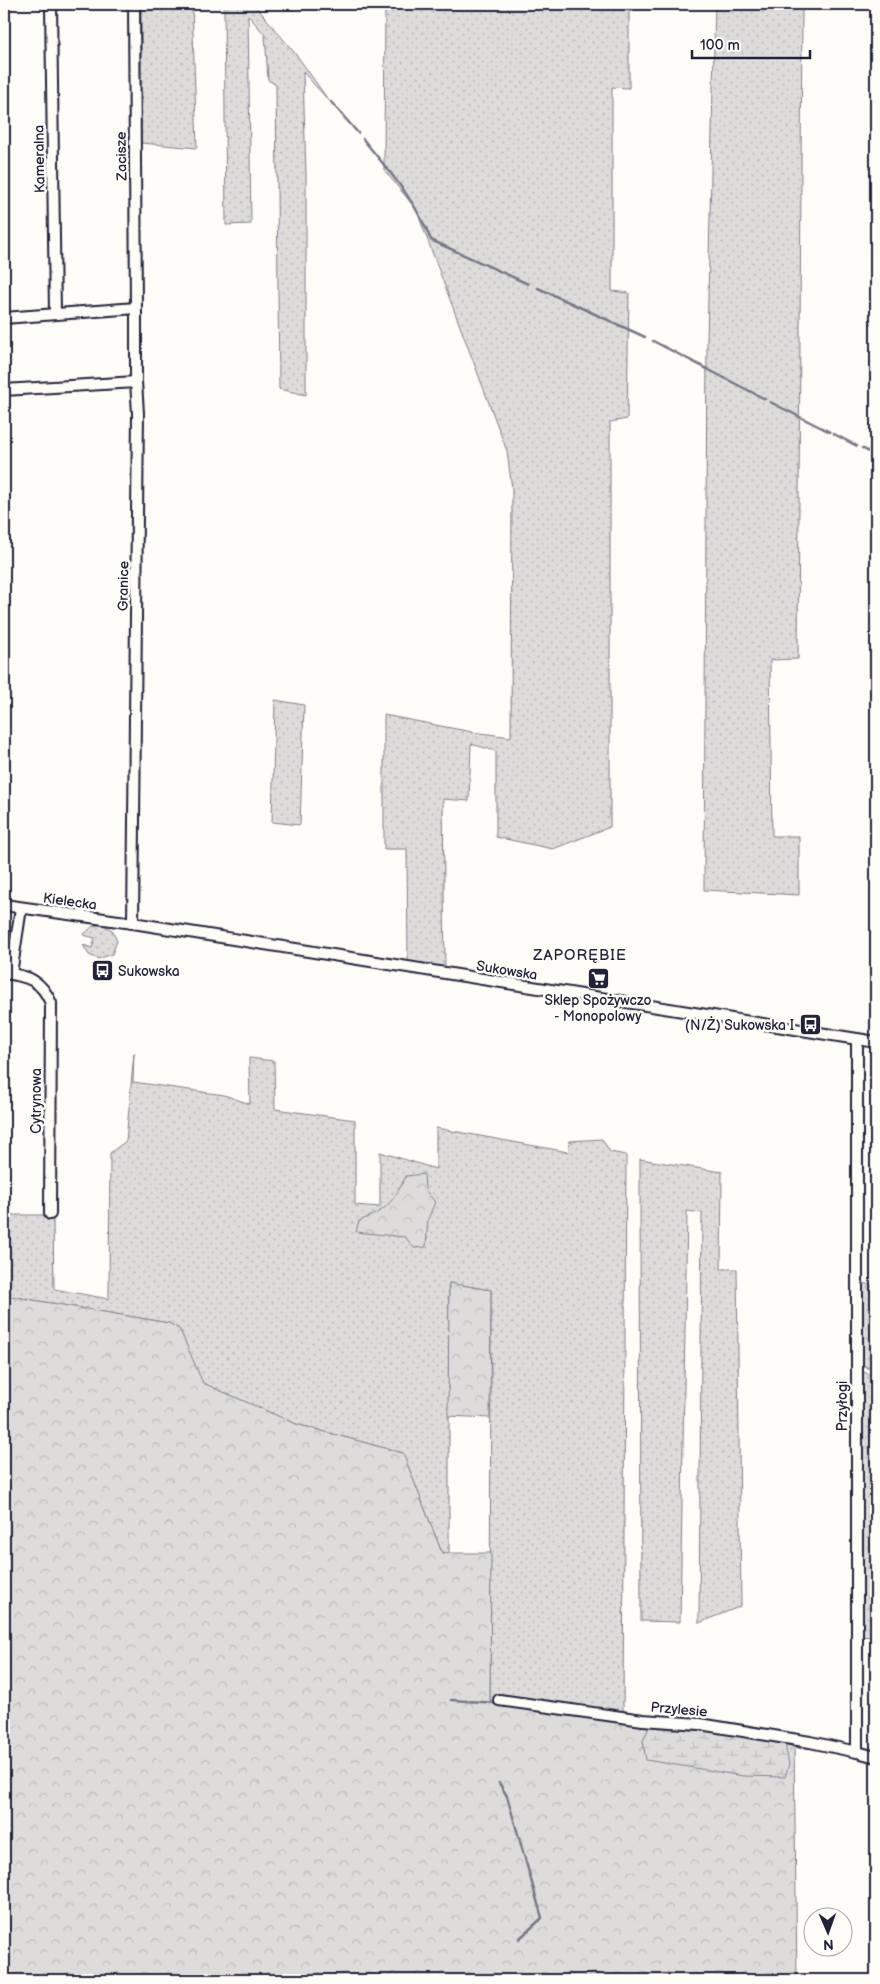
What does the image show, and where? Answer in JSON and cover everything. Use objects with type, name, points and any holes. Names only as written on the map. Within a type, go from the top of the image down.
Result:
[{"type":"street","name":"Kameralna","points":[[51,4],[56,314]]},
{"type":"street","name":"Zacisze","points":[[134,4],[136,382]]},
{"type":"street","points":[[4,318],[136,308]]},
{"type":"street","points":[[4,390],[136,382]]},
{"type":"street","name":"Granice","points":[[133,923],[138,413],[136,382]]},
{"type":"street","name":"Kielecka","points":[[4,905],[133,923]]},
{"type":"street","points":[[8,974],[21,908]]},
{"type":"street","name":"Sukowska","points":[[133,923],[876,1042]]},
{"type":"street","name":"Cytrynowa","points":[[8,974],[31,979],[45,990],[50,1004],[50,1214]]},
{"type":"street","name":"Przyłogi","points":[[856,1039],[857,1752]]},
{"type":"street","name":"Przylesie","points":[[499,1700],[643,1720],[700,1724],[810,1742],[857,1752]]},
{"type":"street","points":[[857,1752],[876,1757]]},
{"type":"green space","points":[[141,4],[192,4],[197,148],[141,143]]},
{"type":"green space","points":[[224,4],[254,4],[298,57],[329,101],[303,72],[306,175],[306,395],[279,389],[276,85],[268,80],[265,35],[248,15],[251,224],[226,225]]},
{"type":"green space","points":[[385,4],[629,4],[629,88],[612,87],[612,291],[629,293],[627,419],[610,422],[610,827],[553,849],[496,837],[496,751],[471,744],[469,801],[443,799],[445,970],[408,963],[407,849],[384,849],[384,715],[472,732],[511,737],[512,489],[507,451],[416,209],[384,170]]},
{"type":"green space","points":[[715,4],[802,4],[798,659],[770,660],[772,836],[799,836],[799,895],[704,890],[707,342]]},
{"type":"green space","points":[[275,700],[304,705],[300,825],[272,822]]},
{"type":"green space","points":[[102,924],[112,930],[117,941],[112,954],[98,959],[89,955],[83,945],[92,948],[95,938],[83,935],[93,926]]},
{"type":"green space","points":[[134,1053],[133,1082],[224,1095],[250,1104],[249,1058],[274,1061],[275,1109],[355,1120],[355,1205],[380,1207],[380,1152],[436,1169],[436,1128],[568,1152],[570,1141],[602,1139],[610,1152],[626,1155],[623,1713],[621,1719],[490,1701],[491,1290],[449,1283],[449,1553],[442,1553],[403,1453],[296,1424],[202,1383],[180,1330],[169,1323],[4,1295],[4,1215],[45,1215],[53,1217],[54,1289],[109,1299],[110,1153],[126,1141]]},
{"type":"green space","points":[[640,1159],[722,1172],[721,1269],[737,1269],[741,1606],[699,1623],[702,1213],[687,1211],[680,1622],[641,1621]]},
{"type":"green space","points":[[424,1174],[425,1190],[435,1202],[428,1219],[426,1247],[414,1248],[405,1237],[356,1232],[359,1221],[388,1205],[406,1176]]},
{"type":"green space","points":[[860,1281],[876,1288],[876,1372],[859,1363]]},
{"type":"green space","points":[[449,1283],[491,1290],[490,1418],[448,1416]]},
{"type":"green space","points":[[4,1295],[169,1323],[180,1330],[203,1383],[296,1424],[403,1453],[442,1553],[491,1553],[490,1701],[794,1742],[797,1980],[4,1980]]},
{"type":"green space","points":[[858,1369],[876,1378],[876,1637],[859,1636]]},
{"type":"green space","points":[[649,1727],[706,1731],[785,1744],[789,1764],[785,1777],[743,1776],[646,1760],[643,1741]]},
{"type":"waterway","points":[[331,102],[358,133]]},
{"type":"waterway","points":[[363,139],[410,199],[431,240],[528,284]]},
{"type":"waterway","points":[[538,288],[645,337]]},
{"type":"waterway","points":[[653,341],[765,399]]},
{"type":"waterway","points":[[770,402],[830,432]]},
{"type":"waterway","points":[[834,434],[857,446]]},
{"type":"waterway","points":[[862,448],[876,456]]},
{"type":"waterway","points":[[451,1700],[497,1703]]},
{"type":"waterway","points":[[780,1742],[801,1748]]},
{"type":"waterway","points":[[499,1783],[507,1796],[542,1918],[519,1939]]},
{"type":"place","name":"Sukowska","points":[[102,971]]},
{"type":"place","name":"Sklep Spożywczo - Monopolowy","points":[[598,978]]},
{"type":"place","name":"(N/Ż) Sukowska I","points":[[810,1025]]},
{"type":"district","name":"ZAPORĘBIE","points":[[580,955]]}]
